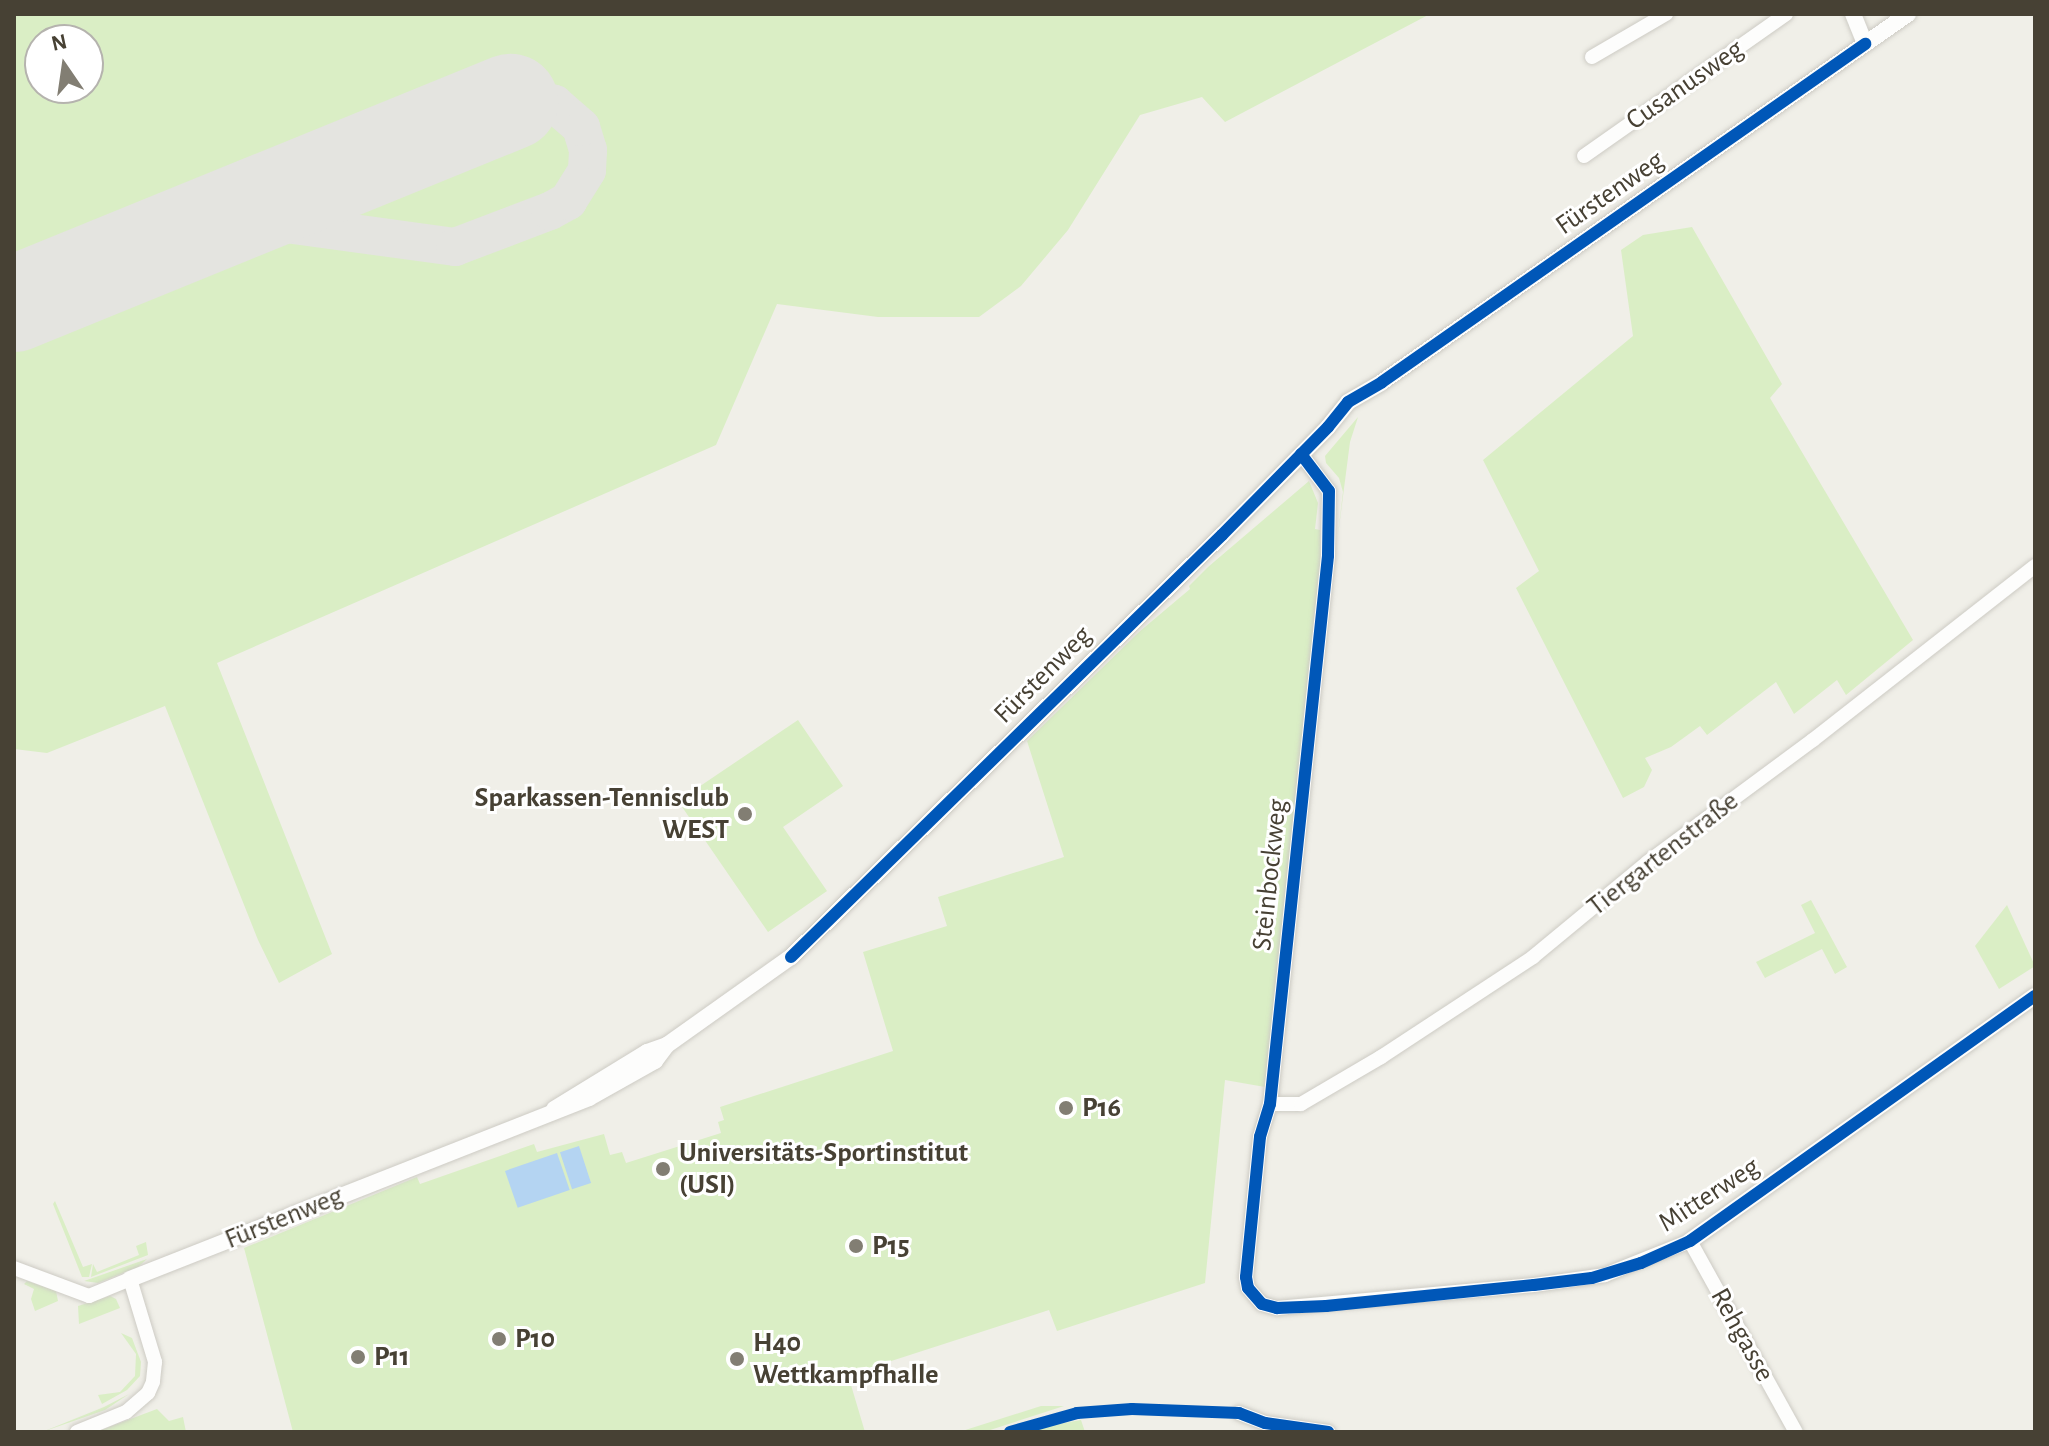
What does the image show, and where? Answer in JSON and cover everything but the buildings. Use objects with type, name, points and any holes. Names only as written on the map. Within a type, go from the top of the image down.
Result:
[{"type":"street","points":[[1592,57],[1666,14]]},
{"type":"street","name":"Cusanusweg","points":[[1584,156],[1786,14]]},
{"type":"street","points":[[1853,14],[1865,44]]},
{"type":"street","name":"Fürstenweg","points":[[14,1268],[89,1296],[554,1109],[647,1052],[667,1045],[791,957],[1328,427],[1355,410],[1382,382],[1908,14]]},
{"type":"street","name":"Steinbockweg","points":[[1262,1304],[1248,1288],[1246,1277],[1260,1137],[1270,1104],[1328,556],[1329,491],[1301,454]]},
{"type":"street","name":"Tiergartenstraße","points":[[1270,1104],[1301,1104],[1381,1057],[1533,957],[1648,862],[1804,746],[2035,566]]},
{"type":"street","name":"Mitterweg","points":[[1262,1304],[1277,1308],[1326,1306],[1580,1280],[1630,1267],[1690,1241],[2035,996]]},
{"type":"street","name":"Rehgasse","points":[[1690,1241],[1793,1431]]},
{"type":"street","points":[[77,1432],[126,1412],[148,1393],[153,1382],[155,1362],[130,1279]]},
{"type":"street","points":[[1239,1413],[1265,1423],[1328,1432]]},
{"type":"green space","points":[[14,14],[1430,14],[1225,122],[1202,97],[1140,115],[1068,230],[1021,286],[979,317],[878,317],[777,304],[716,445],[217,663],[332,954],[279,983],[258,940],[165,706],[47,753],[14,749]]},
{"type":"green space","points":[[1692,227],[1782,384],[1770,398],[1913,640],[1846,695],[1837,680],[1794,714],[1776,682],[1707,735],[1700,726],[1671,747],[1645,758],[1652,770],[1644,787],[1623,798],[1516,588],[1539,571],[1483,460],[1633,336],[1621,250],[1643,235]]},
{"type":"green space","points":[[1358,417],[1350,442],[1337,543],[1343,492],[1339,478],[1326,463],[1325,456]]},
{"type":"green space","points":[[1309,481],[1318,503],[1315,529],[1320,530],[1320,577],[1265,1087],[1225,1080],[1205,1283],[1057,1331],[1049,1310],[848,1375],[865,1432],[293,1432],[244,1248],[417,1177],[420,1184],[534,1144],[537,1152],[604,1134],[610,1155],[622,1152],[626,1163],[721,1133],[718,1122],[724,1120],[720,1107],[893,1051],[863,952],[947,926],[938,897],[1064,857],[1027,741],[1139,632],[1190,589],[1189,586],[1208,567]]},
{"type":"green space","name":"Sparkassen-Tennisclub WEST","points":[[798,720],[843,786],[783,827],[827,891],[768,932],[678,801]]},
{"type":"green space","points":[[1811,900],[1847,967],[1835,974],[1822,949],[1765,978],[1756,962],[1815,933],[1801,905]]},
{"type":"green space","points":[[2007,905],[2035,966],[1999,989],[1975,946]]},
{"type":"green space","points":[[55,1201],[83,1267],[92,1264],[89,1277],[82,1277],[53,1204]]},
{"type":"green space","points":[[146,1242],[148,1255],[91,1277],[93,1264],[97,1272],[139,1255],[136,1246]]},
{"type":"green space","points":[[147,1259],[138,1267],[98,1283],[84,1281]]},
{"type":"green space","points":[[27,1281],[56,1291],[58,1301],[35,1311],[31,1299],[34,1289],[24,1284]]},
{"type":"green space","points":[[110,1296],[116,1299],[120,1308],[79,1324],[78,1306]]},
{"type":"green space","points":[[121,1333],[132,1338],[141,1362],[140,1376],[127,1390],[102,1404],[98,1395],[120,1392],[135,1376],[136,1354]]},
{"type":"green space","points":[[129,1394],[105,1410],[42,1432],[104,1407]]},
{"type":"green space","points":[[1041,1406],[1064,1406],[984,1432],[959,1432]]},
{"type":"green space","points":[[157,1409],[169,1421],[183,1417],[186,1432],[96,1432]]},
{"type":"green space","points":[[1081,1420],[1085,1432],[1024,1432],[1036,1428]]},
{"type":"water","points":[[579,1146],[591,1183],[572,1189],[560,1152]]},
{"type":"water","points":[[557,1153],[570,1190],[518,1208],[505,1171]]},
{"type":"taxiway","points":[[213,222],[243,218],[455,247],[550,211],[568,201],[587,170],[588,150],[581,127],[555,104],[537,99],[510,102]]},
{"type":"runway","points":[[14,304],[510,102]]},
{"type":"cycle path","points":[[791,957],[1222,535],[1328,427],[1348,402],[1382,382],[1865,44]]},
{"type":"cycle path","points":[[1301,454],[1329,491],[1328,556],[1270,1104],[1260,1137],[1246,1277],[1248,1288],[1262,1304],[1277,1308],[1326,1306],[1534,1285],[1592,1278],[1641,1263],[1690,1241],[2035,996]]},
{"type":"cycle path","points":[[1010,1432],[1077,1413],[1132,1409],[1239,1413],[1265,1423],[1328,1432]]},
{"type":"place","name":"Sparkassen-Tennisclub WEST","points":[[745,814]]},
{"type":"place","name":"P16","points":[[1066,1108]]},
{"type":"place","name":"Universitäts-Sportinstitut (USI)","points":[[663,1169]]},
{"type":"place","name":"P15","points":[[856,1246]]},
{"type":"place","name":"P10","points":[[499,1339]]},
{"type":"place","name":"P11","points":[[358,1357]]},
{"type":"place","name":"H40 Wettkampfhalle","points":[[737,1359]]}]
